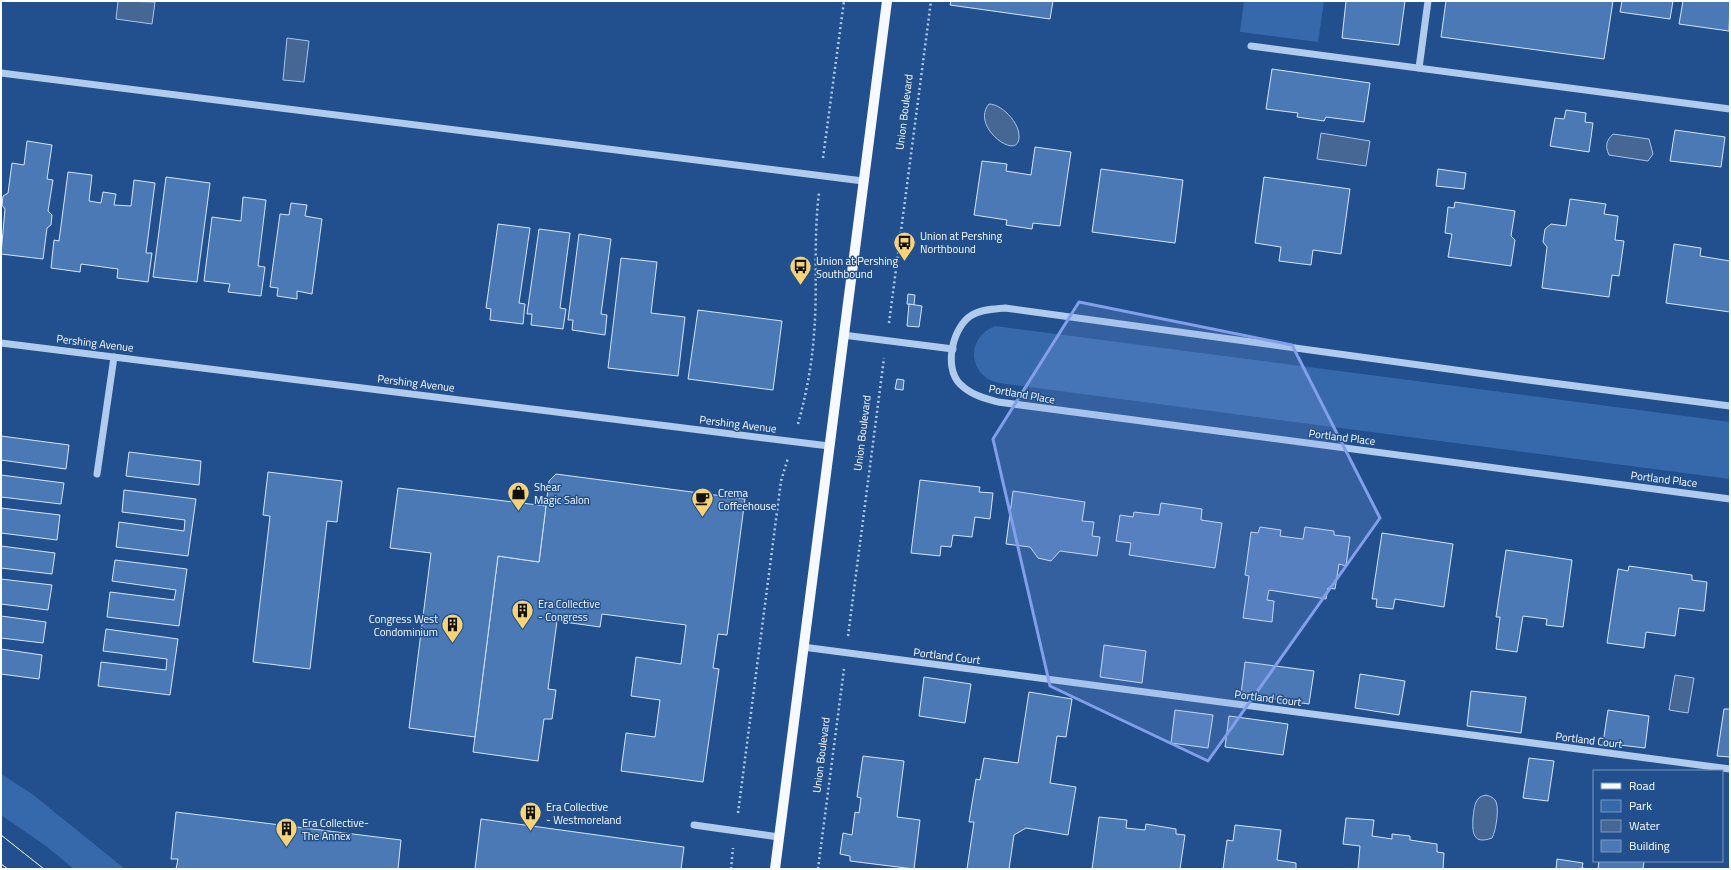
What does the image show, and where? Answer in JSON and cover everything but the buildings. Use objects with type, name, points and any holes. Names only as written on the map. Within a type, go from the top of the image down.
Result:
[{"type":"main road","points":[[775,869],[886,1]]},
{"type":"street","points":[[1419,68],[1428,1]]},
{"type":"street","points":[[1251,46],[1730,109]]},
{"type":"street","points":[[1,73],[863,181]]},
{"type":"street","name":"Portland Place","points":[[1730,406],[1521,379],[1005,308],[984,310],[972,315],[962,324],[956,335],[952,362],[954,373],[959,383],[977,397],[998,402],[1730,499]]},
{"type":"street","points":[[843,334],[953,350]]},
{"type":"street","name":"Pershing Avenue","points":[[1,343],[829,446]]},
{"type":"street","points":[[97,474],[114,357]]},
{"type":"street","name":"Portland Court","points":[[803,647],[1730,770]]},
{"type":"street","points":[[694,826],[779,837]]},
{"type":"path","points":[[806,395],[814,333],[815,234],[821,176],[844,1]]},
{"type":"path","name":"Union Boulevard","points":[[818,869],[931,1]]},
{"type":"path","points":[[731,869],[781,481]]},
{"type":"highlighted area","points":[[1079,302],[1292,345],[1380,518],[1208,761],[1050,686],[993,439]]},
{"type":"green space","points":[[1244,1],[1324,1],[1318,42],[1240,32]]},
{"type":"green space","points":[[995,326],[1730,422],[1730,479],[999,383],[988,379],[981,373],[976,366],[974,358],[976,343],[987,330]]},
{"type":"green space","points":[[1,774],[32,794],[125,869],[74,869],[46,846],[1,815]]},
{"type":"water","points":[[118,1],[155,2],[152,24],[116,19]]},
{"type":"water","points":[[287,38],[309,41],[304,82],[283,80]]},
{"type":"water","points":[[989,104],[995,105],[1006,112],[1015,123],[1019,136],[1018,142],[1014,146],[1001,142],[989,129],[985,121],[985,112]]},
{"type":"water","points":[[1321,133],[1370,141],[1366,166],[1317,159]]},
{"type":"water","points":[[1613,134],[1649,139],[1653,154],[1648,161],[1609,155],[1607,144]]},
{"type":"water","points":[[1675,675],[1694,678],[1688,713],[1669,710]]},
{"type":"water","points":[[1486,795],[1495,800],[1497,807],[1497,819],[1492,838],[1481,840],[1477,839],[1474,833],[1474,808],[1480,797]]},
{"type":"tram line","points":[[1,835],[44,869]]},
{"type":"tram line","points":[[1,864],[8,869]]},
{"type":"place","name":"Union at Pershing Northbound","points":[[905,262]]},
{"type":"place","name":"Union at Pershing Southbound","points":[[801,286]]},
{"type":"place","name":"Shear Magic Salon","points":[[518,512]]},
{"type":"place","name":"Crema Coffeehouse","points":[[702,518]]},
{"type":"place","name":"Era Collective - Congress","points":[[522,630]]},
{"type":"place","name":"Congress West Condominium","points":[[453,644]]},
{"type":"place","name":"Era Collective - Westmoreland","points":[[531,832]]},
{"type":"place","name":"Era Collective- The Annex","points":[[286,848]]}]
